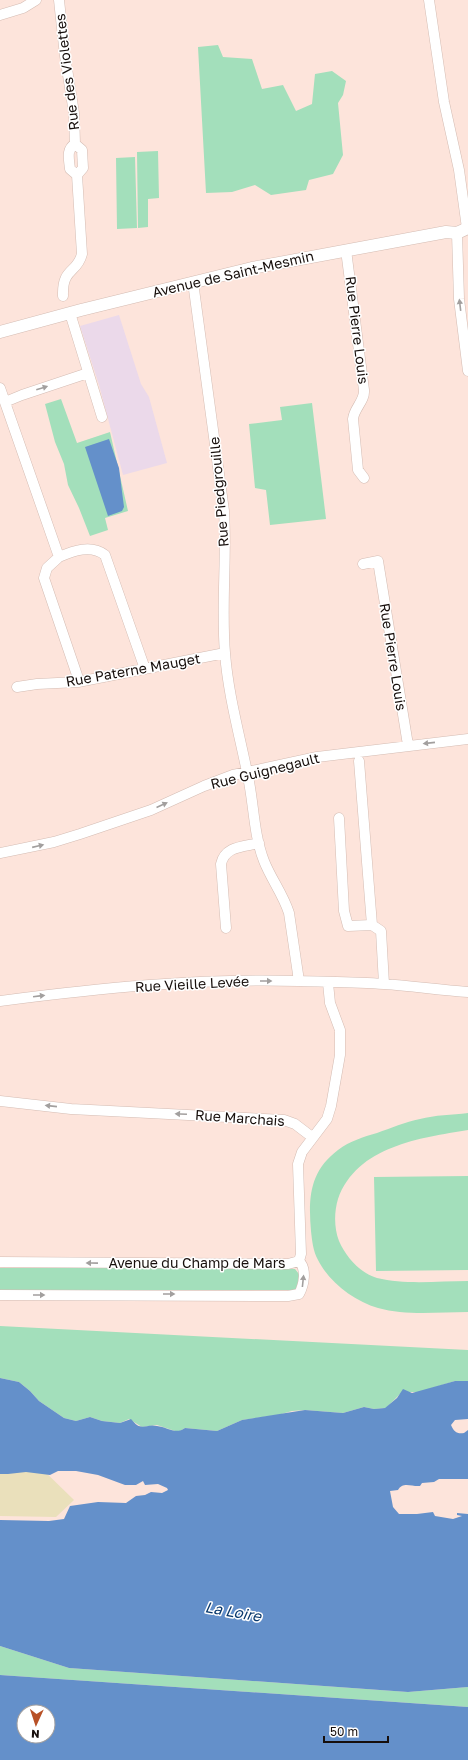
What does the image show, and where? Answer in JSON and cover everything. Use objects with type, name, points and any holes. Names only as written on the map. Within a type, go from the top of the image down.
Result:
[{"type":"main road","name":"Avenue de Saint-Mesmin","points":[[0,332],[193,282],[346,250],[464,229]]},
{"type":"street","points":[[0,15],[23,8],[36,0]]},
{"type":"street","name":"Rue des Violettes","points":[[59,0],[65,56],[74,113],[76,144],[82,150],[83,168],[77,175],[82,254],[79,262],[64,278],[64,296]]},
{"type":"street","points":[[429,0],[442,87],[458,170],[464,229],[459,299],[468,371]]},
{"type":"street","name":"Rue Pierre Louis","points":[[346,250],[364,390],[363,399],[354,412],[353,419],[358,470],[364,478]]},
{"type":"street","name":"Rue Piedgrouille","points":[[193,282],[224,511],[224,653],[235,719],[248,772],[259,843],[264,862],[286,903],[289,913],[299,981]]},
{"type":"street","points":[[70,313],[102,416]]},
{"type":"street","points":[[5,402],[88,373]]},
{"type":"street","points":[[0,388],[58,558]]},
{"type":"street","points":[[78,682],[77,675],[44,578],[47,568],[58,558],[71,552],[85,549],[97,550],[105,555],[145,669]]},
{"type":"street","name":"Rue Pierre Louis","points":[[363,564],[378,561],[408,745]]},
{"type":"street","name":"Rue Paterne Mauget","points":[[17,687],[37,684],[78,682],[224,653]]},
{"type":"street","name":"Rue Guignegault","points":[[0,853],[38,846],[67,838],[151,810],[204,786],[248,772],[317,756],[468,739]]},
{"type":"street","points":[[359,761],[372,924],[381,932],[384,984]]},
{"type":"street","points":[[339,818],[346,924],[348,926],[372,924]]},
{"type":"street","points":[[226,928],[221,864],[222,857],[227,851],[259,843]]},
{"type":"street","name":"Rue Vieille Levée","points":[[0,1001],[74,991],[164,984],[299,981],[384,984],[468,992]]},
{"type":"street","points":[[299,1261],[301,1254],[298,1164],[302,1152],[330,1113],[340,1055],[340,1030],[330,1003],[328,983]]},
{"type":"street","name":"Rue Marchais","points":[[0,1101],[71,1109],[284,1120],[295,1124],[312,1137]]},
{"type":"street","name":"Avenue du Champ de Mars","points":[[0,1262],[288,1264],[299,1261],[304,1272],[303,1286],[299,1294],[288,1296],[0,1295]]},
{"type":"shaded area","points":[[119,315],[141,384],[149,397],[167,463],[123,475],[99,385],[80,326]]},
{"type":"green space","points":[[218,45],[223,57],[252,59],[262,89],[283,85],[296,111],[312,104],[315,74],[332,71],[346,81],[343,95],[338,103],[343,155],[333,174],[309,180],[306,190],[271,195],[255,185],[232,192],[206,193],[198,47]]},
{"type":"green space","points":[[158,151],[159,198],[148,199],[148,227],[138,228],[137,152]]},
{"type":"green space","points":[[135,157],[137,228],[117,229],[116,158]]},
{"type":"green space","points":[[61,399],[77,443],[110,432],[128,511],[105,518],[108,530],[90,536],[68,485],[64,464],[55,442],[45,404]]},
{"type":"green space","points":[[312,403],[326,519],[270,525],[266,490],[255,488],[249,424],[282,420],[280,407]]},
{"type":"green space","points":[[468,1113],[468,1130],[411,1141],[375,1156],[360,1167],[347,1181],[338,1199],[335,1220],[337,1236],[342,1247],[354,1264],[359,1268],[371,1276],[388,1280],[422,1282],[468,1281],[468,1312],[400,1312],[378,1308],[351,1296],[335,1283],[316,1257],[312,1238],[310,1207],[316,1176],[329,1158],[347,1144],[414,1120]]},
{"type":"green space","points":[[468,1176],[468,1270],[376,1271],[374,1177]]},
{"type":"green space","points":[[0,1268],[284,1268],[295,1269],[299,1274],[299,1285],[295,1290],[0,1290]]},
{"type":"green space","points":[[0,1326],[468,1350],[468,1381],[455,1381],[419,1392],[400,1394],[386,1408],[374,1409],[364,1407],[343,1413],[305,1410],[292,1411],[278,1415],[242,1420],[217,1431],[185,1428],[180,1431],[175,1431],[157,1425],[142,1427],[129,1419],[120,1423],[102,1421],[90,1417],[76,1421],[64,1418],[39,1401],[19,1382],[0,1378]]},
{"type":"green space","points":[[0,1646],[69,1668],[408,1692],[468,1687],[468,1707],[0,1675]]},
{"type":"sand","points":[[0,1428],[74,1500],[56,1517],[0,1516]]},
{"type":"water","points":[[109,439],[119,468],[124,507],[122,511],[108,516],[85,447]]},
{"type":"water","name":"La Loire","points":[[0,1378],[19,1382],[39,1401],[64,1418],[76,1421],[90,1417],[102,1421],[120,1423],[131,1419],[141,1427],[153,1425],[175,1431],[185,1428],[217,1431],[242,1420],[305,1410],[343,1413],[364,1407],[374,1409],[385,1408],[397,1398],[403,1389],[412,1393],[455,1381],[468,1381],[468,1419],[455,1420],[451,1425],[458,1433],[464,1433],[468,1430],[468,1479],[439,1479],[434,1482],[422,1483],[420,1486],[405,1485],[400,1487],[398,1490],[390,1491],[393,1507],[399,1514],[433,1512],[435,1516],[453,1519],[462,1516],[457,1515],[457,1513],[468,1514],[468,1687],[408,1692],[69,1668],[0,1646],[0,1520],[49,1521],[64,1519],[70,1506],[98,1502],[126,1503],[136,1496],[145,1495],[151,1492],[162,1493],[168,1490],[167,1488],[158,1484],[145,1485],[143,1481],[136,1485],[125,1485],[98,1475],[76,1471],[58,1471],[50,1475],[26,1472],[0,1474]]},
{"type":"water","points":[[0,1675],[468,1707],[468,1760],[0,1760]]}]
